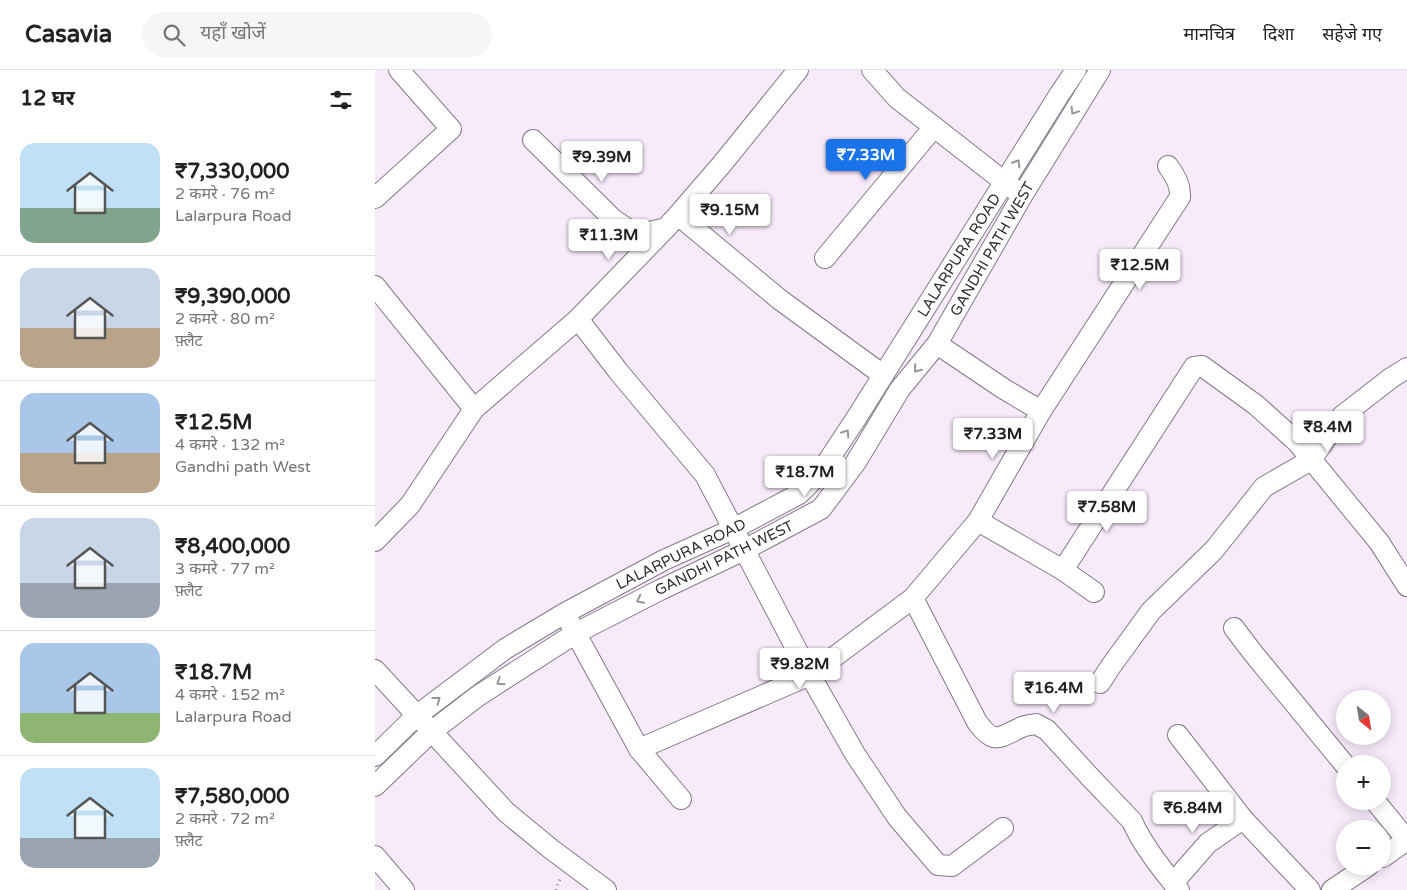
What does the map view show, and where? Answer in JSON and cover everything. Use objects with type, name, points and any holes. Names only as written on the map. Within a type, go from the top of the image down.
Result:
[{"type":"street","points":[[375,198],[451,129],[399,70]]},
{"type":"street","points":[[375,541],[410,506],[474,410],[578,319],[672,222],[723,164],[798,70]]},
{"type":"street","points":[[872,70],[897,98],[1022,196]]},
{"type":"street","name":"LALARPURA ROAD","points":[[375,756],[416,716],[505,649],[565,613],[664,560],[733,529],[799,494],[820,473],[1076,70]]},
{"type":"street","name":"GANDHI PATH WEST","points":[[375,786],[431,732],[478,696],[576,633],[744,550],[821,509],[856,462],[900,389],[937,344],[1022,196],[1100,70]]},
{"type":"street","points":[[825,258],[934,127]]},
{"type":"street","points":[[533,140],[613,219],[629,230],[649,232],[672,222]]},
{"type":"street","points":[[639,749],[810,675],[913,598],[978,521],[1041,411],[1180,197],[1181,190],[1169,166]]},
{"type":"street","points":[[672,222],[883,375]]},
{"type":"street","points":[[375,286],[474,410]]},
{"type":"street","points":[[578,319],[618,371],[705,475],[810,675],[855,754],[897,817],[938,865],[952,866],[1003,828]]},
{"type":"street","points":[[937,344],[1004,389],[1041,411]]},
{"type":"street","points":[[1063,570],[1194,367],[1202,366],[1256,404],[1297,442],[1379,542],[1407,586]]},
{"type":"street","points":[[1100,683],[1151,611],[1214,550],[1264,487],[1311,460],[1342,416],[1407,368]]},
{"type":"street","points":[[978,521],[1063,570],[1094,592]]},
{"type":"street","points":[[913,598],[973,713],[985,732],[993,737],[1003,737],[1022,727],[1036,724],[1047,730],[1089,777],[1133,821],[1136,829],[1176,886],[1208,844],[1243,819]]},
{"type":"street","points":[[565,613],[639,749],[681,799]]},
{"type":"street","points":[[1234,628],[1337,755]]},
{"type":"street","points":[[375,670],[506,812],[606,890]]},
{"type":"street","points":[[1178,735],[1243,819],[1310,890]]},
{"type":"street","points":[[1382,810],[1407,840],[1391,851]]},
{"type":"street","points":[[375,856],[404,890]]},
{"type":"street","points":[[1332,890],[1354,875]]}]
